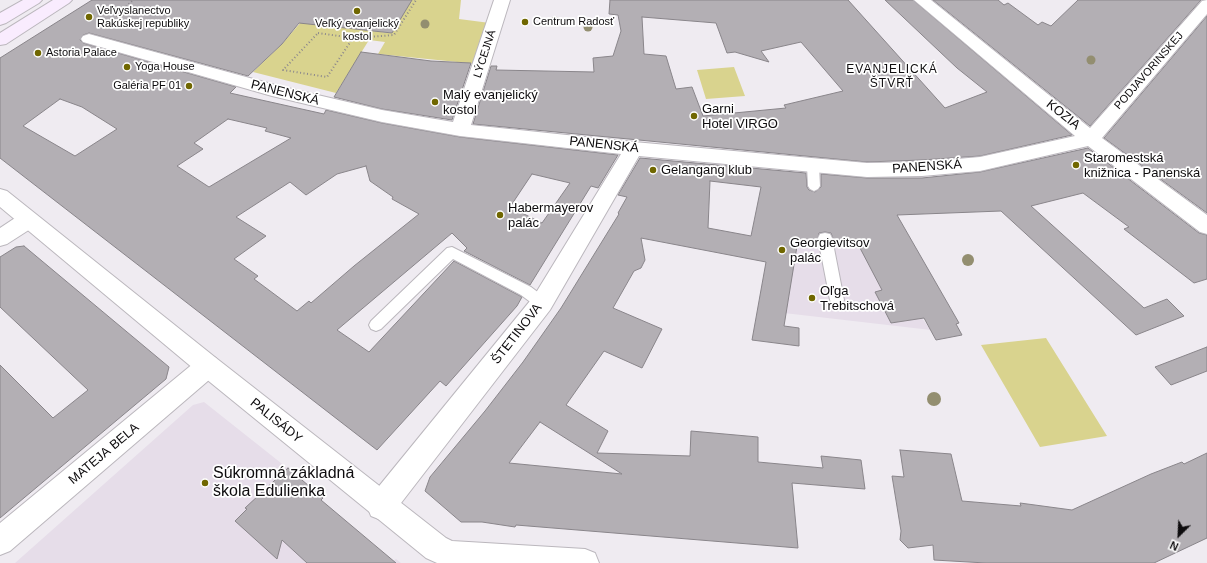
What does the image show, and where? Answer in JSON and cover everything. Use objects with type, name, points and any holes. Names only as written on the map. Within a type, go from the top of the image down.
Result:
[{"type":"main road","points":[[2,19],[7,6],[4,0]]},
{"type":"main road","points":[[2,19],[34,0]]},
{"type":"main road","points":[[0,40],[64,0]]},
{"type":"street","name":"LÝCEJNÁ","points":[[460,130],[502,0]]},
{"type":"street","name":"KOZIA","points":[[922,0],[1091,139],[1207,226]]},
{"type":"street","name":"PODJAVORINSKEJ","points":[[1091,139],[1207,4]]},
{"type":"street","name":"PANENSKÁ","points":[[88,38],[82,41],[86,44],[110,50],[124,49],[326,103],[460,130],[634,149],[867,170],[922,169],[980,164],[1091,139]]},
{"type":"street","name":"ŠTETINOVA","points":[[381,506],[542,303],[634,149]]},
{"type":"street","name":"PALISÁDY","points":[[0,196],[381,506],[436,548],[452,555],[512,560],[585,563]]},
{"type":"street","points":[[0,238],[28,220]]},
{"type":"street","name":"MATEJA BELA","points":[[0,541],[208,366]]},
{"type":"lane","points":[[813,166],[814,186]]},
{"type":"lane","points":[[825,238],[838,300]]},
{"type":"lane","points":[[376,325],[452,252],[526,291],[542,303]]},
{"type":"path","points":[[88,38],[91,33],[98,33],[133,0]]},
{"type":"path","points":[[353,38],[327,77],[283,70],[318,33],[353,38],[394,35],[416,0]]},
{"type":"shaded area","points":[[411,0],[461,0],[459,19],[490,23],[477,64],[378,54],[385,42],[369,40],[336,93],[253,72],[282,44],[301,22],[389,33],[392,32]]},
{"type":"shaded area","points":[[734,67],[745,96],[706,99],[697,70]]},
{"type":"shaded area","points":[[798,185],[820,186],[931,330],[758,310]]},
{"type":"shaded area","points":[[1046,338],[1107,436],[1040,447],[981,345]]},
{"type":"shaded area","name":"Súkromná základná škola Edulienka","points":[[204,402],[323,498],[321,501],[393,561],[396,559],[401,563],[15,563],[193,405]]},
{"type":"building","points":[[92,0],[412,0],[392,33],[299,23],[282,44],[248,76],[89,33],[83,35],[80,40],[83,43],[236,87],[230,93],[324,114],[326,110],[382,123],[460,137],[618,155],[598,188],[591,186],[530,285],[464,251],[467,248],[452,233],[337,330],[369,352],[454,261],[522,297],[517,306],[446,386],[440,381],[377,450],[0,158],[0,58]],"holes":[[[60,99],[82,107],[117,129],[75,156],[23,126]],[[228,119],[267,128],[265,131],[291,138],[209,187],[177,166],[203,149],[194,143]],[[366,166],[370,181],[393,197],[392,199],[419,214],[354,266],[311,303],[309,301],[297,311],[254,279],[258,276],[234,259],[266,236],[236,217],[290,182],[306,195],[337,174]],[[532,174],[570,183],[542,223],[510,207]]]},
{"type":"building","points":[[610,0],[848,0],[945,108],[987,92],[957,68],[885,0],[913,0],[1072,135],[980,156],[867,162],[473,124],[491,66],[497,66],[496,70],[594,72],[593,58],[613,56],[621,31],[618,15],[609,14]],"holes":[[[642,17],[716,23],[727,53],[735,52],[769,62],[761,51],[801,42],[843,91],[784,105],[786,108],[703,116],[692,87],[676,89],[666,56],[644,54]]]},
{"type":"building","points":[[933,0],[998,0],[1004,5],[1008,3],[1038,25],[1042,22],[1051,26],[1078,0],[1201,0],[1090,126]]},
{"type":"building","points":[[1207,16],[1207,213],[1104,138]]},
{"type":"building","points":[[361,52],[431,61],[471,63],[452,120],[382,109],[334,97]]},
{"type":"building","points":[[1088,148],[1199,233],[1207,235],[1207,279],[1194,283],[1124,229],[1129,227],[1083,193],[1031,206],[1144,308],[1167,299],[1184,316],[1136,335],[1001,211],[897,215],[959,323],[956,324],[962,335],[936,340],[924,318],[891,323],[875,292],[882,290],[860,248],[835,244],[831,233],[825,232],[819,233],[817,242],[798,240],[784,326],[799,328],[799,346],[752,340],[766,262],[641,238],[645,260],[641,268],[634,271],[613,308],[662,329],[642,368],[604,351],[566,405],[608,431],[597,453],[690,456],[691,431],[758,437],[758,462],[823,468],[821,456],[861,460],[865,489],[792,483],[798,548],[516,525],[515,527],[482,522],[461,522],[425,491],[430,477],[485,411],[523,362],[561,308],[619,214],[618,213],[627,197],[618,195],[640,158],[806,173],[807,187],[809,190],[815,192],[821,187],[821,174],[867,178],[922,178],[980,172]],"holes":[[[710,181],[761,187],[751,236],[708,228]],[[540,422],[589,453],[622,474],[509,463]]]},
{"type":"building","points":[[24,246],[169,367],[166,379],[0,518],[0,365],[53,418],[88,390],[0,307],[0,257],[16,247]]},
{"type":"building","points":[[1207,347],[1207,371],[1171,385],[1155,367]]},
{"type":"building","points":[[900,450],[951,454],[962,501],[1021,506],[1020,503],[1072,510],[1151,474],[1182,462],[1184,464],[1207,453],[1207,538],[1154,563],[986,563],[934,560],[933,545],[908,548],[900,540],[901,531],[892,476],[904,477]]},
{"type":"building","points":[[288,468],[323,498],[321,500],[396,563],[307,563],[282,540],[277,559],[235,521],[247,509],[245,508]]},
{"type":"place","name":"Veľký evanjelický kostol","points":[[357,11]]},
{"type":"place","name":"Veľvyslanectvo Rakúskej republiky","points":[[89,17]]},
{"type":"place","name":"Centrum Radosť","points":[[525,22]]},
{"type":"place","name":"Astoria Palace","points":[[38,53]]},
{"type":"place","name":"Yoga House","points":[[127,67]]},
{"type":"place","name":"Galéria PF 01","points":[[189,86]]},
{"type":"place","name":"Malý evanjelický kostol","points":[[435,102]]},
{"type":"place","name":"Garni Hotel VIRGO","points":[[694,116]]},
{"type":"place","name":"Staromestská knižnica - Panenská","points":[[1076,165]]},
{"type":"place","name":"Gelangang klub","points":[[653,170]]},
{"type":"place","name":"Habermayerov palác","points":[[500,215]]},
{"type":"place","name":"Georgievitsov palác","points":[[782,250]]},
{"type":"place","name":"Oľga Trebitschová","points":[[812,298]]},
{"type":"place","name":"Súkromná základná škola Edulienka","points":[[205,483]]},
{"type":"district","name":"EVANJELICKÁ ŠTVRŤ","points":[[892,77]]}]
